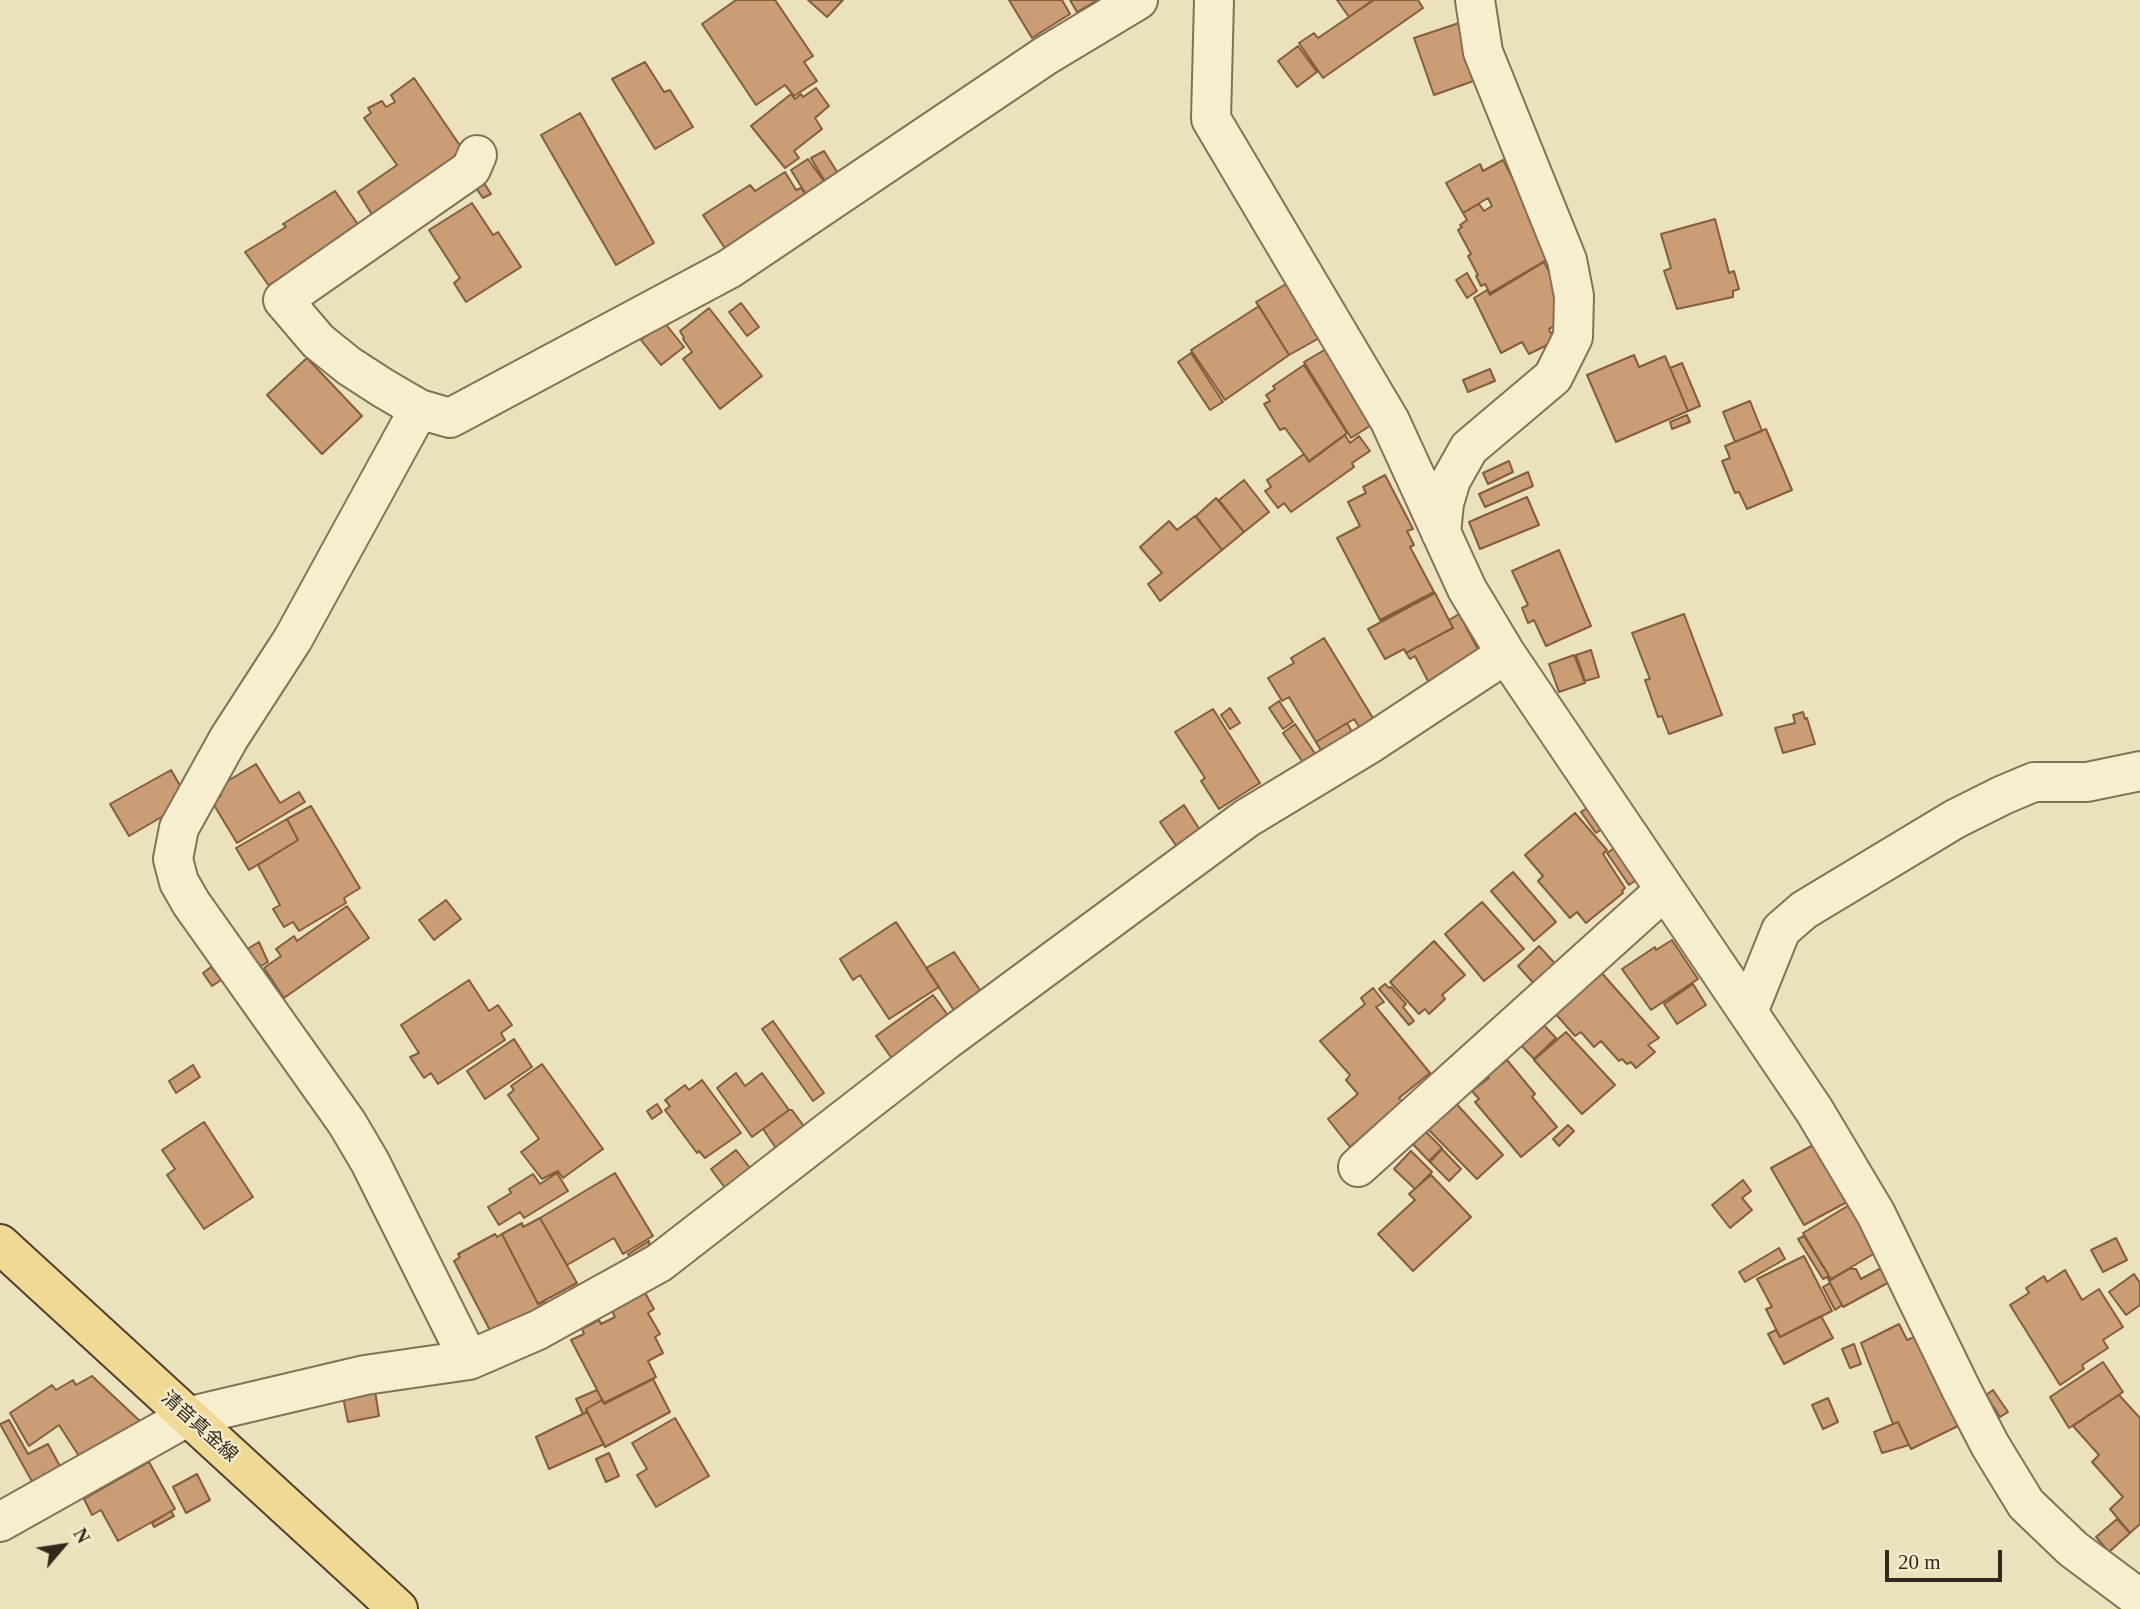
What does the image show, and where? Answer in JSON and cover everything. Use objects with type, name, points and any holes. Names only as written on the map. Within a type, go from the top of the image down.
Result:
[{"type":"main road","name":"清音真金線","points":[[0,1244],[398,1609]]},
{"type":"street","points":[[477,155],[471,169],[284,299],[318,341],[349,366],[419,409],[450,418],[729,269],[1034,64],[1138,0]]},
{"type":"street","points":[[1214,0],[1210,119],[1390,421],[1467,589],[1506,654],[1814,1110],[1876,1214],[1961,1389],[1990,1445],[2026,1504],[2073,1549],[2140,1599]]},
{"type":"street","points":[[1441,533],[1444,503],[1451,480],[1469,449],[1553,377],[1573,337],[1574,296],[1567,260],[1483,52],[1475,0]]},
{"type":"street","points":[[419,409],[292,639],[229,738],[179,828],[173,859],[179,882],[191,903],[327,1094],[370,1162],[469,1360]]},
{"type":"street","points":[[0,1522],[187,1417],[365,1375],[469,1360],[538,1330],[659,1263],[945,1041],[1247,818],[1371,743],[1506,654]]},
{"type":"street","points":[[1748,1012],[1781,930],[1804,910],[1955,819],[2034,782],[2087,782],[2140,771]]},
{"type":"street","points":[[1357,1167],[1665,890]]},
{"type":"building","points":[[736,0],[775,0],[813,56],[804,62],[817,81],[794,96],[785,85],[756,105],[702,24]]},
{"type":"building","points":[[808,0],[843,0],[827,17]]},
{"type":"building","points":[[1009,0],[1062,0],[1070,14],[1032,38]]},
{"type":"building","points":[[1070,0],[1095,0],[1096,1],[1077,12]]},
{"type":"building","points":[[1337,0],[1373,0],[1349,17]]},
{"type":"building","points":[[1374,0],[1418,0],[1423,8],[1323,78],[1299,43],[1314,33],[1318,38]]},
{"type":"building","points":[[1462,22],[1482,78],[1434,95],[1414,38]]},
{"type":"building","points":[[1298,46],[1317,72],[1297,87],[1278,61]]},
{"type":"building","points":[[645,62],[664,92],[670,90],[693,127],[655,149],[612,79]]},
{"type":"building","points":[[414,78],[463,150],[455,155],[459,164],[376,221],[358,192],[397,165],[364,118],[371,113],[368,108],[382,101],[386,107],[395,102],[391,95]]},
{"type":"building","points":[[816,88],[829,106],[815,118],[822,129],[794,151],[799,158],[785,168],[751,126],[791,94],[795,99]]},
{"type":"building","points":[[580,113],[654,243],[616,265],[541,135]]},
{"type":"building","points":[[824,151],[839,175],[826,183],[811,158]]},
{"type":"building","points":[[808,159],[825,183],[807,196],[791,170]]},
{"type":"building","points":[[1503,160],[1553,256],[1490,293],[1485,284],[1481,286],[1468,256],[1471,254],[1458,230],[1467,220],[1463,213],[1446,183],[1480,164],[1483,171]],"holes":[[[1488,198],[1492,206],[1484,211],[1479,204],[1463,213]]]},
{"type":"building","points":[[785,172],[796,190],[801,188],[807,196],[726,250],[703,215],[750,185],[755,191]]},
{"type":"building","points":[[484,183],[491,194],[483,198],[476,188]]},
{"type":"building","points":[[335,191],[363,232],[272,290],[245,252],[286,227],[283,224]]},
{"type":"building","points":[[472,203],[493,235],[498,232],[521,267],[466,302],[454,283],[460,278],[429,230]]},
{"type":"building","points":[[1715,219],[1729,273],[1734,271],[1739,289],[1733,291],[1733,297],[1677,309],[1664,271],[1671,268],[1661,234]]},
{"type":"building","points":[[1544,262],[1561,294],[1560,323],[1549,329],[1555,341],[1529,354],[1522,342],[1501,353],[1474,298],[1487,290],[1490,295]]},
{"type":"building","points":[[1467,273],[1477,291],[1467,298],[1456,280]]},
{"type":"building","points":[[1286,284],[1321,337],[1289,355],[1256,302]]},
{"type":"building","points":[[741,303],[759,327],[747,336],[729,312]]},
{"type":"building","points":[[1259,306],[1289,355],[1225,400],[1191,350]]},
{"type":"building","points":[[709,308],[762,376],[720,409],[683,359],[692,352],[680,331]]},
{"type":"building","points":[[664,322],[684,347],[661,365],[641,340]]},
{"type":"building","points":[[1326,349],[1373,424],[1351,438],[1304,362]]},
{"type":"building","points":[[1191,353],[1223,402],[1210,410],[1178,362]]},
{"type":"building","points":[[1634,355],[1639,367],[1665,356],[1688,411],[1616,442],[1587,375]]},
{"type":"building","points":[[307,358],[362,416],[322,454],[267,395]]},
{"type":"building","points":[[1682,363],[1700,406],[1688,411],[1670,368]]},
{"type":"building","points":[[1304,365],[1347,433],[1309,461],[1285,428],[1280,430],[1264,404],[1270,401],[1266,395],[1275,389],[1273,386]]},
{"type":"building","points":[[1490,369],[1495,381],[1468,392],[1463,380]]},
{"type":"building","points":[[1750,401],[1762,431],[1735,442],[1723,412]]},
{"type":"building","points":[[1687,415],[1690,422],[1672,429],[1670,422]]},
{"type":"building","points":[[1766,429],[1792,490],[1747,509],[1739,492],[1735,493],[1722,461],[1730,458],[1725,446]]},
{"type":"building","points":[[1345,435],[1350,443],[1359,436],[1370,451],[1352,463],[1354,467],[1291,512],[1284,503],[1278,508],[1265,491],[1271,487],[1267,480],[1304,454],[1309,462]]},
{"type":"building","points":[[1509,461],[1513,472],[1488,484],[1483,473]]},
{"type":"building","points":[[1528,472],[1533,486],[1485,507],[1479,494]]},
{"type":"building","points":[[1385,475],[1413,529],[1407,531],[1414,545],[1410,547],[1434,592],[1380,620],[1337,538],[1360,526],[1348,502],[1366,493],[1363,487]]},
{"type":"building","points":[[1244,480],[1269,512],[1244,532],[1219,500]]},
{"type":"building","points":[[1527,497],[1539,525],[1480,549],[1469,522]]},
{"type":"building","points":[[1216,498],[1244,532],[1222,550],[1196,516]]},
{"type":"building","points":[[1195,516],[1222,550],[1160,601],[1148,584],[1162,573],[1140,547],[1169,521],[1177,530]]},
{"type":"building","points":[[1559,550],[1591,626],[1546,646],[1534,620],[1528,623],[1522,608],[1528,605],[1512,571]]},
{"type":"building","points":[[1435,593],[1453,628],[1406,653],[1404,649],[1385,659],[1368,629]]},
{"type":"building","points":[[1459,614],[1481,655],[1429,683],[1415,656],[1410,659],[1406,653],[1453,628],[1449,620]]},
{"type":"building","points":[[1684,614],[1722,715],[1669,734],[1662,716],[1658,717],[1645,680],[1650,679],[1632,633]]},
{"type":"building","points":[[1324,638],[1376,723],[1362,731],[1354,719],[1316,742],[1289,697],[1282,701],[1268,678],[1294,663],[1291,658]]},
{"type":"building","points":[[1591,650],[1599,677],[1585,681],[1576,655]]},
{"type":"building","points":[[1574,655],[1585,683],[1559,692],[1549,664]]},
{"type":"building","points":[[1279,701],[1293,722],[1283,729],[1269,708]]},
{"type":"building","points":[[1230,708],[1240,723],[1230,729],[1221,715]]},
{"type":"building","points":[[1213,709],[1260,783],[1219,809],[1201,781],[1205,778],[1175,732]]},
{"type":"building","points":[[1803,712],[1815,744],[1783,753],[1775,728],[1795,723],[1793,715]]},
{"type":"building","points":[[1347,723],[1356,739],[1325,757],[1316,742]]},
{"type":"building","points":[[1295,724],[1316,755],[1304,764],[1283,733]]},
{"type":"building","points":[[256,764],[280,803],[299,792],[305,802],[237,843],[211,800],[221,796],[216,788]]},
{"type":"building","points":[[171,770],[189,801],[129,836],[110,804]]},
{"type":"building","points":[[1184,805],[1200,830],[1177,847],[1160,822]]},
{"type":"building","points":[[311,806],[360,888],[344,898],[346,903],[299,931],[293,922],[284,927],[273,909],[280,905],[258,865],[298,840],[287,819]]},
{"type":"building","points":[[1590,806],[1605,827],[1596,833],[1581,812]]},
{"type":"building","points":[[1575,813],[1607,850],[1603,854],[1625,888],[1623,893],[1586,923],[1577,912],[1570,918],[1538,881],[1543,876],[1525,855]]},
{"type":"building","points":[[287,819],[298,840],[249,870],[236,848]]},
{"type":"building","points":[[1617,846],[1639,878],[1629,885],[1607,853]]},
{"type":"building","points":[[1513,872],[1556,922],[1534,941],[1491,891]]},
{"type":"building","points":[[446,900],[461,919],[434,940],[419,920]]},
{"type":"building","points":[[1482,902],[1524,949],[1484,981],[1445,934]]},
{"type":"building","points":[[347,906],[369,938],[284,998],[264,968],[281,956],[276,949],[294,936],[297,941]]},
{"type":"building","points":[[896,922],[939,987],[889,1019],[860,975],[853,980],[840,959]]},
{"type":"building","points":[[1672,940],[1698,979],[1651,1010],[1622,969],[1655,947],[1656,950]]},
{"type":"building","points":[[1434,941],[1465,975],[1442,995],[1445,999],[1429,1014],[1425,1009],[1419,1014],[1390,982]]},
{"type":"building","points":[[259,942],[268,962],[256,969],[244,951]]},
{"type":"building","points":[[1539,946],[1559,968],[1538,988],[1518,966]]},
{"type":"building","points":[[954,952],[984,996],[957,1015],[926,968]]},
{"type":"building","points":[[211,967],[221,980],[212,986],[203,973]]},
{"type":"building","points":[[1600,971],[1659,1038],[1648,1045],[1655,1052],[1636,1068],[1631,1062],[1627,1064],[1622,1059],[1619,1061],[1601,1041],[1594,1047],[1581,1032],[1575,1036],[1554,1012]]},
{"type":"building","points":[[469,980],[489,1011],[498,1005],[512,1025],[501,1033],[505,1040],[438,1084],[431,1073],[424,1078],[410,1057],[419,1053],[401,1025]]},
{"type":"building","points":[[1385,984],[1406,1004],[1403,1007],[1414,1021],[1409,1025],[1379,989]]},
{"type":"building","points":[[1693,984],[1706,1005],[1677,1024],[1664,1004]]},
{"type":"building","points":[[1373,988],[1384,1002],[1376,1007],[1430,1073],[1399,1098],[1402,1102],[1350,1147],[1328,1119],[1358,1094],[1346,1080],[1350,1075],[1320,1041],[1365,1004],[1361,998]]},
{"type":"building","points":[[933,995],[953,1022],[895,1063],[876,1036]]},
{"type":"building","points":[[1539,1020],[1556,1038],[1534,1059],[1517,1041]]},
{"type":"building","points":[[773,1021],[824,1093],[813,1101],[762,1029]]},
{"type":"building","points":[[1566,1032],[1615,1085],[1582,1114],[1534,1060]]},
{"type":"building","points":[[514,1039],[532,1067],[485,1099],[467,1071]]},
{"type":"building","points":[[1507,1060],[1535,1094],[1532,1097],[1557,1127],[1521,1157],[1475,1102],[1479,1099],[1472,1091],[1489,1078],[1485,1073],[1498,1061],[1502,1064]]},
{"type":"building","points":[[542,1064],[603,1149],[563,1178],[558,1171],[542,1179],[521,1152],[539,1139],[508,1095],[514,1090],[511,1086]]},
{"type":"building","points":[[193,1065],[200,1077],[176,1093],[169,1081]]},
{"type":"building","points":[[736,1073],[745,1086],[762,1073],[789,1110],[752,1137],[717,1088]]},
{"type":"building","points":[[702,1080],[741,1133],[705,1158],[699,1151],[697,1153],[665,1110],[670,1106],[665,1100],[685,1085],[689,1090]]},
{"type":"building","points":[[1452,1099],[1503,1155],[1477,1179],[1424,1125]]},
{"type":"building","points":[[657,1104],[662,1112],[652,1119],[647,1111]]},
{"type":"building","points":[[792,1110],[811,1136],[782,1157],[763,1129]]},
{"type":"building","points":[[204,1122],[253,1197],[204,1229],[167,1175],[175,1169],[162,1150]]},
{"type":"building","points":[[1568,1125],[1574,1131],[1559,1146],[1553,1139]]},
{"type":"building","points":[[1420,1126],[1442,1148],[1429,1161],[1407,1138]]},
{"type":"building","points":[[1815,1144],[1847,1202],[1804,1225],[1771,1168]]},
{"type":"building","points":[[1442,1149],[1461,1169],[1449,1181],[1430,1162]]},
{"type":"building","points":[[736,1150],[754,1173],[728,1192],[711,1169]]},
{"type":"building","points":[[1411,1151],[1432,1172],[1415,1189],[1394,1169]]},
{"type":"building","points":[[557,1173],[568,1191],[524,1218],[520,1212],[499,1225],[488,1207],[511,1193],[509,1189],[533,1174],[540,1184]]},
{"type":"building","points":[[615,1173],[653,1236],[623,1254],[614,1238],[567,1265],[540,1218]]},
{"type":"building","points":[[1431,1175],[1471,1217],[1413,1271],[1378,1234],[1415,1200],[1409,1194]]},
{"type":"building","points":[[1743,1180],[1751,1191],[1742,1198],[1752,1210],[1730,1228],[1712,1205]]},
{"type":"building","points":[[1854,1202],[1882,1249],[1831,1279],[1803,1233]]},
{"type":"building","points":[[540,1218],[577,1283],[538,1304],[502,1234],[522,1223],[523,1227]]},
{"type":"building","points":[[495,1234],[497,1237],[502,1234],[538,1304],[544,1301],[549,1310],[495,1340],[454,1261],[460,1257],[458,1254]]},
{"type":"building","points":[[1804,1236],[1829,1276],[1823,1279],[1798,1239]]},
{"type":"building","points":[[2116,1238],[2127,1260],[2103,1272],[2091,1250]]},
{"type":"building","points":[[649,1241],[649,1253],[632,1262],[628,1254]]},
{"type":"building","points":[[1779,1248],[1785,1259],[1745,1282],[1739,1272]]},
{"type":"building","points":[[1804,1256],[1832,1311],[1780,1337],[1766,1309],[1772,1307],[1757,1279]]},
{"type":"building","points":[[1887,1265],[1895,1279],[1843,1307],[1828,1279],[1831,1280],[1849,1269],[1856,1269],[1861,1279]]},
{"type":"building","points":[[2065,1270],[2082,1300],[2099,1289],[2123,1327],[2103,1340],[2108,1348],[2082,1365],[2084,1369],[2060,1385],[2010,1305],[2029,1293],[2026,1288],[2044,1276],[2047,1282]]},
{"type":"building","points":[[2134,1274],[2140,1283],[2140,1305],[2126,1315],[2109,1292]]},
{"type":"building","points":[[1830,1283],[1842,1305],[1835,1310],[1823,1287]]},
{"type":"building","points":[[644,1291],[654,1309],[648,1313],[660,1334],[655,1337],[663,1353],[648,1361],[656,1377],[604,1403],[571,1340],[584,1334],[582,1329],[599,1320],[601,1324],[615,1317],[612,1311]]},
{"type":"building","points":[[1821,1316],[1833,1338],[1784,1364],[1768,1334],[1776,1330],[1780,1337]]},
{"type":"building","points":[[1899,1324],[1907,1340],[1917,1336],[1958,1426],[1911,1449],[1898,1422],[1893,1424],[1861,1343]]},
{"type":"building","points":[[1854,1344],[1861,1364],[1850,1368],[1842,1349]]},
{"type":"building","points":[[2103,1362],[2123,1392],[2069,1428],[2050,1397]]},
{"type":"building","points":[[92,1376],[143,1424],[81,1459],[59,1425],[29,1446],[10,1413],[52,1385],[56,1390],[73,1380],[76,1385]]},
{"type":"building","points":[[653,1379],[670,1412],[605,1447],[586,1409],[602,1400],[604,1404]]},
{"type":"building","points":[[597,1390],[602,1400],[586,1409],[587,1412],[583,1414],[576,1399]]},
{"type":"building","points":[[1993,1390],[2008,1412],[2000,1417],[1986,1395]]},
{"type":"building","points":[[375,1391],[379,1416],[348,1422],[343,1397]]},
{"type":"building","points":[[2119,1395],[2140,1418],[2140,1524],[2130,1533],[2110,1509],[2123,1497],[2092,1462],[2099,1455],[2073,1426]]},
{"type":"building","points":[[1828,1398],[1838,1422],[1823,1429],[1812,1405]]},
{"type":"building","points":[[587,1412],[604,1444],[549,1469],[536,1437]]},
{"type":"building","points":[[675,1418],[709,1476],[656,1507],[637,1475],[647,1469],[632,1443]]},
{"type":"building","points":[[9,1420],[28,1454],[48,1444],[62,1470],[34,1485],[0,1424]]},
{"type":"building","points":[[1898,1422],[1909,1445],[1882,1453],[1874,1432]]},
{"type":"building","points":[[609,1453],[619,1476],[606,1482],[596,1459]]},
{"type":"building","points":[[149,1462],[175,1509],[118,1541],[101,1510],[92,1515],[84,1499]]},
{"type":"building","points":[[197,1474],[210,1500],[186,1513],[173,1487]]},
{"type":"building","points":[[171,1511],[174,1516],[154,1527],[152,1523]]},
{"type":"building","points":[[2117,1519],[2130,1533],[2109,1552],[2096,1537]]}]
